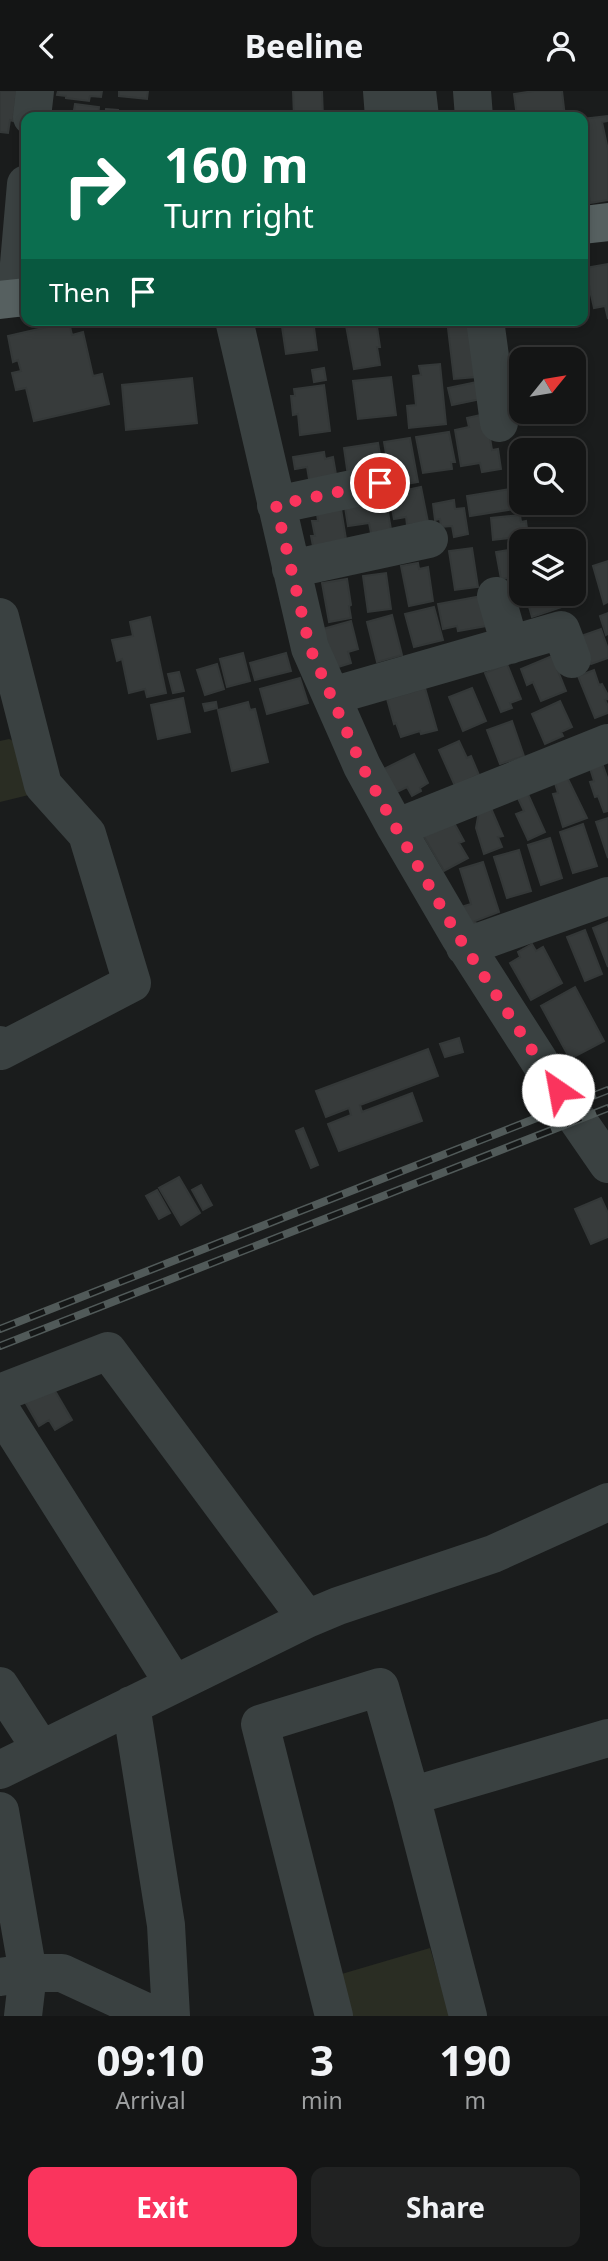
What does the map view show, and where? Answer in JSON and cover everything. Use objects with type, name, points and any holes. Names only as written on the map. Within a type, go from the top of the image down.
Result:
[{"type":"main road","points":[[588,224],[608,222]]},
{"type":"street","points":[[33,112],[35,91]]},
{"type":"street","points":[[382,91],[384,112]]},
{"type":"street","points":[[417,91],[419,112]]},
{"type":"street","points":[[472,91],[474,112]]},
{"type":"street","points":[[14,299],[21,232]]},
{"type":"street","points":[[235,326],[310,648],[362,766],[466,947],[568,1107],[608,1164]]},
{"type":"street","points":[[486,326],[499,423]]},
{"type":"street","points":[[276,505],[380,483]]},
{"type":"street","points":[[291,569],[429,539]]},
{"type":"street","points":[[496,596],[510,645]]},
{"type":"street","points":[[0,617],[14,730],[43,785],[87,834],[132,983],[1,1051],[0,1045]]},
{"type":"street","points":[[332,696],[561,630],[572,659]]},
{"type":"street","points":[[396,828],[594,738]]},
{"type":"street","points":[[466,947],[608,896]]},
{"type":"street","points":[[0,1392],[108,1350],[307,1619]]},
{"type":"street","points":[[0,1409],[174,1684]]},
{"type":"street","points":[[0,1770],[307,1619],[338,1606],[493,1555],[608,1502]]},
{"type":"street","points":[[0,1686],[41,1749]]},
{"type":"street","points":[[334,2016],[260,1724],[380,1687],[468,2016]]},
{"type":"street","points":[[131,1705],[166,1925],[171,2016]]},
{"type":"street","points":[[411,1796],[608,1738]]},
{"type":"street","points":[[0,1811],[14,1975],[23,2016]]},
{"type":"street","points":[[14,1975],[62,1973],[136,2012]]},
{"type":"shaded area","points":[[9,739],[23,745],[37,793],[0,802],[0,741]]},
{"type":"shaded area","points":[[430,1948],[450,2016],[347,2016],[328,1978]]},
{"type":"building","points":[[0,91],[17,91],[13,121],[10,120],[8,133],[0,132]]},
{"type":"building","points":[[58,91],[102,91],[101,97],[90,96],[89,101],[66,98],[57,95]]},
{"type":"building","points":[[119,91],[148,91],[147,99],[119,96]]},
{"type":"building","points":[[293,91],[322,91],[323,112],[294,112]]},
{"type":"building","points":[[562,91],[564,112],[516,112],[514,94]]},
{"type":"building","points":[[75,104],[99,107],[98,112],[74,112]]},
{"type":"building","points":[[607,116],[608,121],[602,122],[608,150],[608,200],[590,203],[588,190],[588,118]]},
{"type":"building","points":[[608,264],[608,319],[605,306],[594,308],[588,267]]},
{"type":"building","points":[[52,326],[70,326],[72,335],[83,332],[93,376],[102,374],[109,404],[34,421],[26,388],[16,390],[12,373],[21,371],[18,360],[13,362],[8,336]]},
{"type":"building","points":[[282,326],[314,326],[317,350],[286,354]]},
{"type":"building","points":[[346,326],[377,326],[380,365],[354,369]]},
{"type":"building","points":[[448,326],[471,326],[476,377],[454,379]]},
{"type":"building","points":[[440,364],[446,424],[409,428],[407,406],[416,405],[413,376],[421,375],[419,366]]},
{"type":"building","points":[[324,368],[326,380],[314,382],[312,370]]},
{"type":"building","points":[[391,377],[396,415],[358,419],[353,381]]},
{"type":"building","points":[[192,378],[197,423],[126,430],[122,385]]},
{"type":"building","points":[[477,382],[481,399],[452,405],[448,388]]},
{"type":"building","points":[[324,385],[330,431],[300,435],[298,414],[293,415],[291,396],[295,396],[294,389]]},
{"type":"building","points":[[480,415],[488,426],[492,450],[498,449],[501,469],[482,472],[480,463],[461,466],[455,430],[469,427],[467,418]]},
{"type":"building","points":[[449,432],[455,462],[451,462],[452,469],[423,473],[416,437]]},
{"type":"building","points":[[410,438],[418,482],[396,486],[389,471],[384,442]]},
{"type":"building","points":[[378,443],[382,466],[348,476],[344,448]]},
{"type":"building","points":[[324,452],[325,459],[333,457],[337,480],[310,485],[307,467],[295,469],[293,457]]},
{"type":"building","points":[[421,487],[428,522],[407,525],[406,517],[394,519],[392,493]]},
{"type":"building","points":[[509,489],[509,510],[470,516],[467,496]]},
{"type":"building","points":[[385,495],[392,535],[372,538],[369,523],[348,526],[344,501]]},
{"type":"building","points":[[454,500],[455,509],[464,508],[468,534],[454,537],[452,526],[441,527],[440,519],[435,520],[433,504]]},
{"type":"building","points":[[340,503],[347,545],[314,551],[311,536],[315,536],[312,521],[318,521],[316,507]]},
{"type":"building","points":[[520,515],[521,522],[526,521],[527,529],[509,529],[509,538],[493,540],[491,518]]},
{"type":"building","points":[[472,548],[478,587],[455,590],[449,551]]},
{"type":"building","points":[[509,550],[509,578],[501,579],[496,552]]},
{"type":"building","points":[[608,561],[608,602],[604,604],[593,566]]},
{"type":"building","points":[[418,563],[419,569],[428,567],[433,601],[409,606],[401,566]]},
{"type":"building","points":[[386,573],[391,609],[368,612],[363,576]]},
{"type":"building","points":[[347,579],[351,618],[329,622],[322,583]]},
{"type":"building","points":[[482,596],[487,626],[458,631],[457,626],[443,629],[438,604]]},
{"type":"building","points":[[529,606],[565,606],[532,617]]},
{"type":"building","points":[[434,607],[443,640],[414,647],[405,614]]},
{"type":"building","points":[[608,613],[608,634],[606,635],[600,616]]},
{"type":"building","points":[[392,615],[402,655],[377,662],[367,622]]},
{"type":"building","points":[[150,617],[166,693],[147,697],[145,689],[129,693],[122,659],[117,661],[112,640],[133,636],[130,622]]},
{"type":"building","points":[[351,621],[358,649],[348,652],[351,663],[335,668],[323,629]]},
{"type":"building","points":[[601,629],[608,649],[608,658],[591,664],[578,637]]},
{"type":"building","points":[[243,653],[250,681],[227,687],[220,659]]},
{"type":"building","points":[[286,653],[291,671],[255,680],[250,663]]},
{"type":"building","points":[[552,656],[566,691],[541,701],[533,682],[527,685],[521,669]]},
{"type":"building","points":[[217,664],[224,689],[205,695],[197,670]]},
{"type":"building","points":[[507,664],[521,699],[510,703],[512,708],[501,712],[485,673]]},
{"type":"building","points":[[594,670],[599,685],[602,684],[608,695],[605,700],[608,713],[595,718],[578,676]]},
{"type":"building","points":[[179,672],[184,691],[173,693],[168,674]]},
{"type":"building","points":[[300,678],[308,703],[267,714],[260,689]]},
{"type":"building","points":[[425,688],[437,730],[421,734],[420,731],[401,737],[387,699]]},
{"type":"building","points":[[472,688],[486,721],[463,731],[449,697]]},
{"type":"building","points":[[183,698],[190,732],[158,739],[151,705]]},
{"type":"building","points":[[560,701],[572,727],[561,732],[563,736],[545,744],[532,714]]},
{"type":"building","points":[[216,702],[217,708],[205,711],[203,704]]},
{"type":"building","points":[[248,702],[250,710],[255,709],[268,762],[232,771],[218,710]]},
{"type":"building","points":[[512,721],[524,756],[500,764],[487,730]]},
{"type":"building","points":[[459,741],[467,758],[471,756],[479,775],[455,786],[439,750]]},
{"type":"building","points":[[414,754],[428,783],[412,796],[407,787],[395,793],[384,769]]},
{"type":"building","points":[[601,760],[608,780],[608,811],[604,812],[590,782],[594,781],[589,765]]},
{"type":"building","points":[[567,777],[587,818],[563,827],[553,794],[558,793],[554,780]]},
{"type":"building","points":[[527,792],[545,832],[528,840],[516,814],[524,811],[517,796]]},
{"type":"building","points":[[490,806],[503,836],[498,837],[502,847],[484,854],[476,828],[479,811]]},
{"type":"building","points":[[608,818],[608,858],[596,822]]},
{"type":"building","points":[[452,819],[464,841],[459,843],[468,858],[444,871],[423,835]]},
{"type":"building","points":[[583,824],[597,866],[573,873],[560,832]]},
{"type":"building","points":[[550,838],[562,878],[541,885],[528,845]]},
{"type":"building","points":[[519,850],[531,891],[507,898],[494,857]]},
{"type":"building","points":[[483,862],[499,912],[464,928],[458,908],[471,904],[460,869]]},
{"type":"building","points":[[608,922],[608,967],[593,928]]},
{"type":"building","points":[[585,930],[602,974],[585,981],[567,937]]},
{"type":"building","points":[[532,944],[536,951],[543,947],[562,983],[531,1000],[510,963],[520,957],[518,952]]},
{"type":"building","points":[[575,987],[604,1041],[570,1059],[541,1006]]},
{"type":"building","points":[[459,1038],[463,1052],[445,1057],[440,1044]]},
{"type":"building","points":[[428,1049],[438,1076],[360,1105],[362,1112],[412,1093],[422,1121],[339,1151],[328,1124],[351,1115],[349,1108],[326,1117],[316,1091]]},
{"type":"building","points":[[303,1128],[318,1165],[311,1168],[296,1131]]},
{"type":"building","points":[[179,1177],[200,1213],[181,1225],[159,1188]]},
{"type":"building","points":[[201,1185],[212,1205],[203,1210],[192,1190]]},
{"type":"building","points":[[157,1190],[170,1213],[159,1219],[146,1196]]},
{"type":"building","points":[[601,1198],[608,1213],[608,1237],[591,1244],[575,1209]]},
{"type":"building","points":[[51,1384],[72,1420],[55,1430],[49,1420],[39,1426],[24,1400]]},
{"type":"railway","points":[[0,1329],[608,1090]]},
{"type":"railway","points":[[0,1346],[608,1108]]},
{"type":"route","points":[[380,483],[276,505],[310,648],[362,766],[396,828],[458,936],[558,1090]]}]
